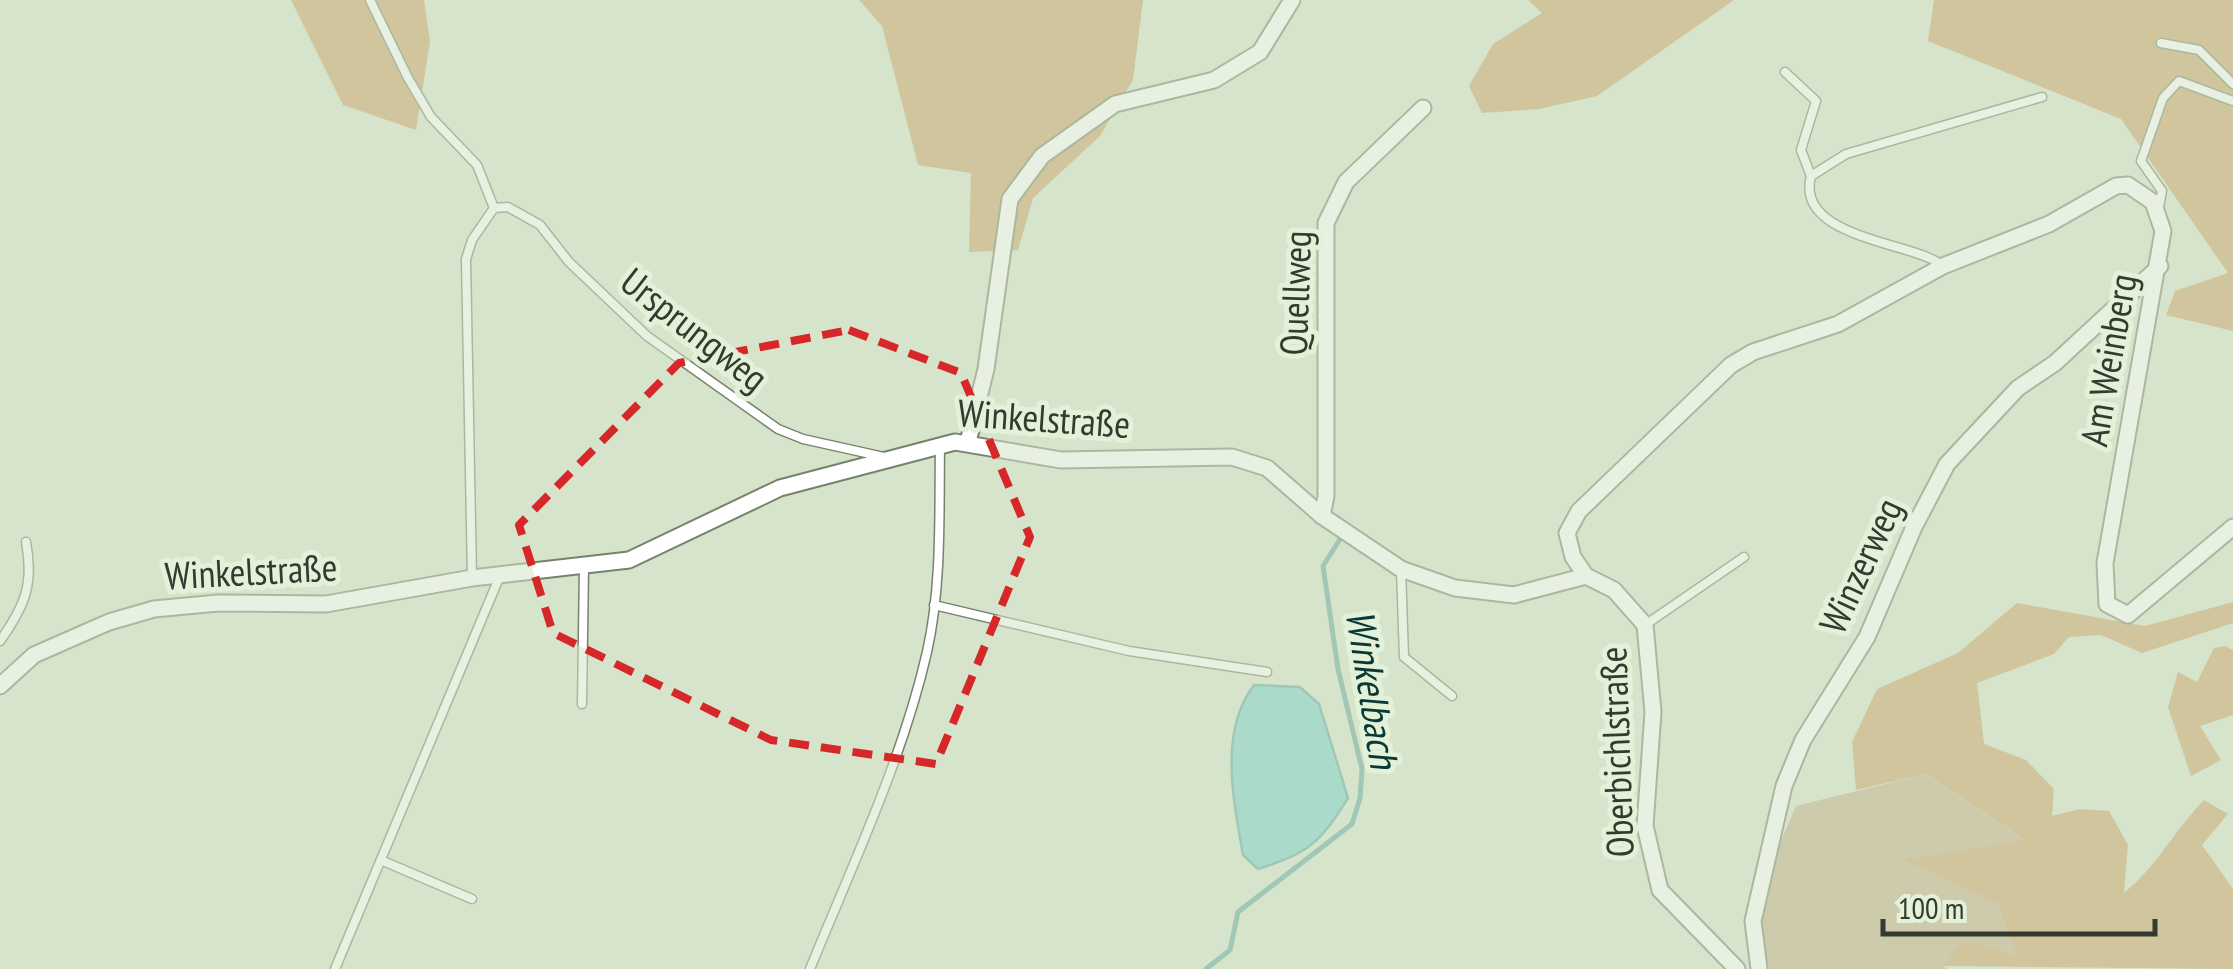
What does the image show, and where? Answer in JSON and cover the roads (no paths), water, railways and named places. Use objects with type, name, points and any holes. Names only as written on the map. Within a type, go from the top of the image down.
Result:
[{"type":"street","points":[[968,442],[986,369],[1010,199],[1042,156],[1115,104],[1214,80],[1260,52],[1292,0]]},
{"type":"street","name":"Quellweg","points":[[1322,516],[1326,496],[1326,222],[1346,182],[1423,108]]},
{"type":"street","points":[[1322,516],[1401,569],[1473,594],[1514,594],[1586,576],[1573,556],[1568,533],[1579,510],[1668,429],[1725,370],[1754,352],[1838,324],[1943,266],[2049,224],[2116,186],[2143,191],[2158,212]]},
{"type":"street","name":"Am Weinberg","points":[[2158,212],[2163,231],[2160,266],[2105,563],[2107,604],[2128,615],[2233,527]]},
{"type":"street","name":"Winzerweg","points":[[1759,969],[1752,921],[1784,786],[1803,740],[1867,637],[1914,527],[1947,464],[2018,388],[2055,364],[2160,266]]},
{"type":"street","name":"Winkelstraße","points":[[0,686],[34,655],[108,622],[154,609],[218,603],[326,604],[472,578],[499,578],[644,556],[780,488],[940,445],[968,442],[1061,460],[1232,457],[1268,468],[1322,516]]},
{"type":"street","name":"Oberbichlstraße","points":[[1586,576],[1614,590],[1644,626],[1654,712],[1645,826],[1660,890],[1736,969]]},
{"type":"lane","points":[[370,0],[431,117],[478,166],[494,208],[472,240],[466,259],[472,578]]},
{"type":"lane","points":[[2162,43],[2199,50],[2233,84]]},
{"type":"lane","points":[[1785,72],[1816,101],[1800,150],[1811,176],[1812,198],[1828,219],[1854,236],[1928,257],[1943,266]]},
{"type":"lane","points":[[2158,212],[2162,190],[2141,161],[2164,98],[2180,81],[2233,101]]},
{"type":"lane","points":[[1811,176],[1846,154],[2042,97]]},
{"type":"lane","name":"Ursprungweg","points":[[494,208],[508,206],[540,225],[569,262],[647,336],[778,428],[803,439],[886,458]]},
{"type":"lane","points":[[810,969],[912,707],[934,605],[940,445]]},
{"type":"lane","points":[[0,641],[29,595],[32,574],[26,542]]},
{"type":"lane","points":[[1644,626],[1744,557]]},
{"type":"lane","points":[[582,704],[584,566]]},
{"type":"lane","points":[[1401,569],[1404,657],[1452,696]]},
{"type":"lane","points":[[335,969],[499,578]]},
{"type":"lane","points":[[934,605],[1112,648],[1267,672]]},
{"type":"lane","points":[[382,861],[472,899]]},
{"type":"water","points":[[1254,685],[1300,687],[1319,704],[1348,798],[1312,844],[1258,869],[1243,855],[1232,768],[1236,724]]},
{"type":"waterway","name":"Winkelbach","points":[[1206,969],[1230,950],[1238,912],[1352,824],[1360,798],[1362,769],[1338,669],[1323,566],[1342,536]]}]
